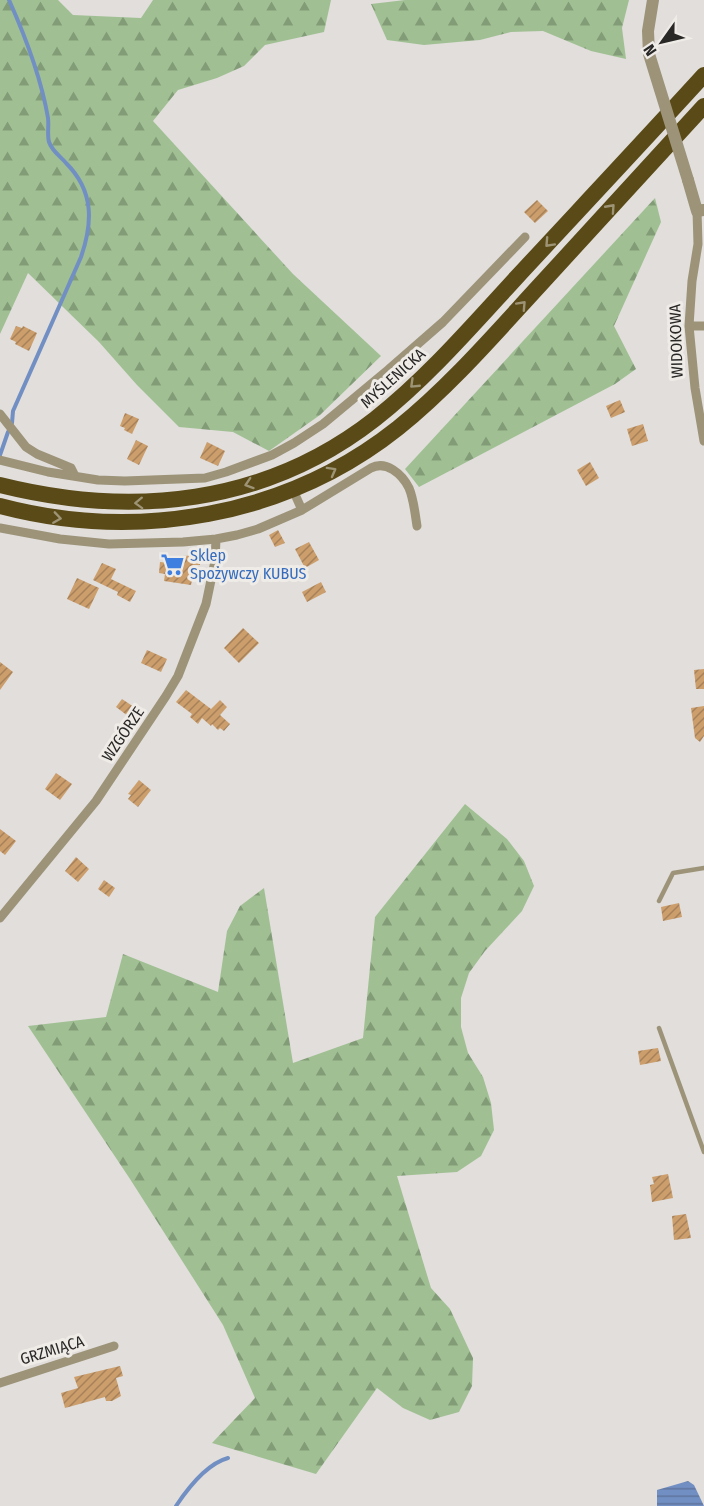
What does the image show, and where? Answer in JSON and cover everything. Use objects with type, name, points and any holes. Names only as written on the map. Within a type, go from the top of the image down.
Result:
[{"type":"highway","name":"MYŚLENICKA","points":[[0,485],[47,496],[89,501],[125,503],[167,501],[216,493],[267,478],[338,444],[387,409],[444,355],[704,75]]},
{"type":"highway","points":[[0,506],[48,517],[86,521],[156,522],[219,513],[293,490],[325,475],[363,453],[398,428],[469,362],[704,106]]},
{"type":"street","points":[[653,0],[648,31],[649,54],[688,180],[700,210]]},
{"type":"street","name":"WIDOKOWA","points":[[700,210],[689,326],[695,388],[704,441]]},
{"type":"street","points":[[0,460],[48,472],[125,481],[205,478],[249,465],[294,443],[323,424],[443,322],[525,237]]},
{"type":"street","points":[[689,326],[704,326]]},
{"type":"street","points":[[0,414],[26,447],[71,468],[75,476]]},
{"type":"street","points":[[0,528],[60,539],[105,543],[161,543],[216,539],[258,529],[302,510],[371,468],[381,465],[392,469],[410,490],[417,526]]},
{"type":"street","points":[[293,490],[302,510]]},
{"type":"street","points":[[156,522],[161,543]]},
{"type":"street","name":"WZGÓRZE","points":[[0,918],[96,801],[178,676],[206,604],[215,561],[216,539]]},
{"type":"street","name":"GRZMIĄCA","points":[[0,1383],[114,1346]]},
{"type":"lane","points":[[659,901],[673,873],[704,868]]},
{"type":"lane","points":[[659,1028],[704,1152]]},
{"type":"green space","points":[[0,0],[58,0],[73,15],[141,18],[153,0],[331,0],[324,32],[265,45],[244,66],[217,78],[178,90],[153,121],[293,274],[381,356],[320,415],[269,451],[233,432],[179,427],[99,342],[28,273],[0,334]]},
{"type":"green space","points":[[405,0],[629,0],[622,28],[626,59],[591,51],[543,31],[511,32],[480,40],[424,45],[387,40],[371,4]]},
{"type":"green space","points":[[655,198],[661,222],[614,326],[636,369],[615,384],[419,487],[405,469]]},
{"type":"green space","points":[[465,804],[507,839],[524,861],[534,886],[522,911],[485,951],[469,973],[461,998],[461,1027],[468,1053],[483,1077],[491,1103],[494,1130],[481,1156],[457,1172],[397,1176],[431,1288],[450,1309],[473,1358],[472,1386],[459,1412],[430,1420],[403,1408],[377,1388],[316,1474],[212,1443],[255,1398],[223,1325],[130,1179],[28,1026],[106,1017],[123,954],[218,992],[227,931],[240,906],[264,888],[293,1063],[363,1038],[375,917]]},
{"type":"water","points":[[688,1481],[694,1485],[704,1506],[657,1506],[657,1490]]},
{"type":"building","points":[[537,200],[548,211],[535,223],[524,212]]},
{"type":"building","points":[[16,326],[22,328],[23,326],[37,333],[29,351],[10,339]]},
{"type":"building","points":[[620,400],[625,412],[611,418],[606,406]]},
{"type":"building","points":[[125,413],[139,419],[132,434],[120,426]]},
{"type":"building","points":[[643,424],[648,441],[632,446],[627,429]]},
{"type":"building","points":[[136,440],[148,446],[139,465],[127,459]]},
{"type":"building","points":[[207,442],[225,451],[218,466],[200,458]]},
{"type":"building","points":[[590,462],[599,478],[586,486],[577,470]]},
{"type":"building","points":[[278,530],[285,543],[275,547],[269,535]]},
{"type":"building","points":[[309,542],[319,560],[305,568],[295,549]]},
{"type":"building","points":[[199,555],[200,565],[195,565],[191,585],[164,581],[165,574],[159,573],[160,562],[178,564],[182,556]]},
{"type":"building","points":[[102,563],[116,569],[111,579],[136,591],[130,602],[117,595],[118,592],[93,580]]},
{"type":"building","points":[[77,578],[99,588],[89,609],[67,599]]},
{"type":"building","points":[[321,582],[326,592],[307,602],[302,592]]},
{"type":"building","points":[[243,628],[259,643],[239,663],[224,648]]},
{"type":"building","points":[[147,650],[167,659],[161,672],[141,663]]},
{"type":"building","points":[[0,662],[13,672],[0,690]]},
{"type":"building","points":[[704,669],[704,689],[696,689],[694,670]]},
{"type":"building","points":[[186,690],[211,709],[220,700],[227,707],[220,715],[230,724],[224,731],[220,728],[218,730],[212,724],[211,726],[202,718],[198,724],[190,717],[192,714],[176,702]]},
{"type":"building","points":[[122,699],[134,707],[128,716],[116,707]]},
{"type":"building","points":[[704,706],[704,736],[700,742],[695,738],[691,708]]},
{"type":"building","points":[[56,773],[72,784],[60,800],[45,789]]},
{"type":"building","points":[[139,780],[151,790],[138,807],[128,799],[131,795],[128,794]]},
{"type":"building","points":[[0,829],[16,841],[5,855],[0,851]]},
{"type":"building","points":[[76,857],[89,869],[78,882],[65,871]]},
{"type":"building","points":[[104,880],[115,888],[109,897],[98,889]]},
{"type":"building","points":[[679,903],[682,917],[663,921],[661,907]]},
{"type":"building","points":[[658,1048],[661,1061],[640,1065],[638,1051]]},
{"type":"building","points":[[668,1174],[673,1198],[652,1202],[650,1185],[654,1184],[652,1177]]},
{"type":"building","points":[[686,1214],[691,1238],[674,1240],[672,1216]]},
{"type":"building","points":[[120,1366],[123,1376],[116,1378],[121,1396],[112,1401],[106,1401],[105,1397],[65,1408],[61,1393],[78,1388],[74,1377]]},
{"type":"waterway","points":[[9,0],[37,73],[48,118],[50,145],[82,185],[89,219],[81,257],[13,411],[12,423]]},
{"type":"waterway","points":[[0,455],[8,432]]},
{"type":"waterway","points":[[176,1506],[205,1471],[228,1458]]},
{"type":"place","name":"Sklep Spożywczy KUBUS","points":[[172,564]]}]
